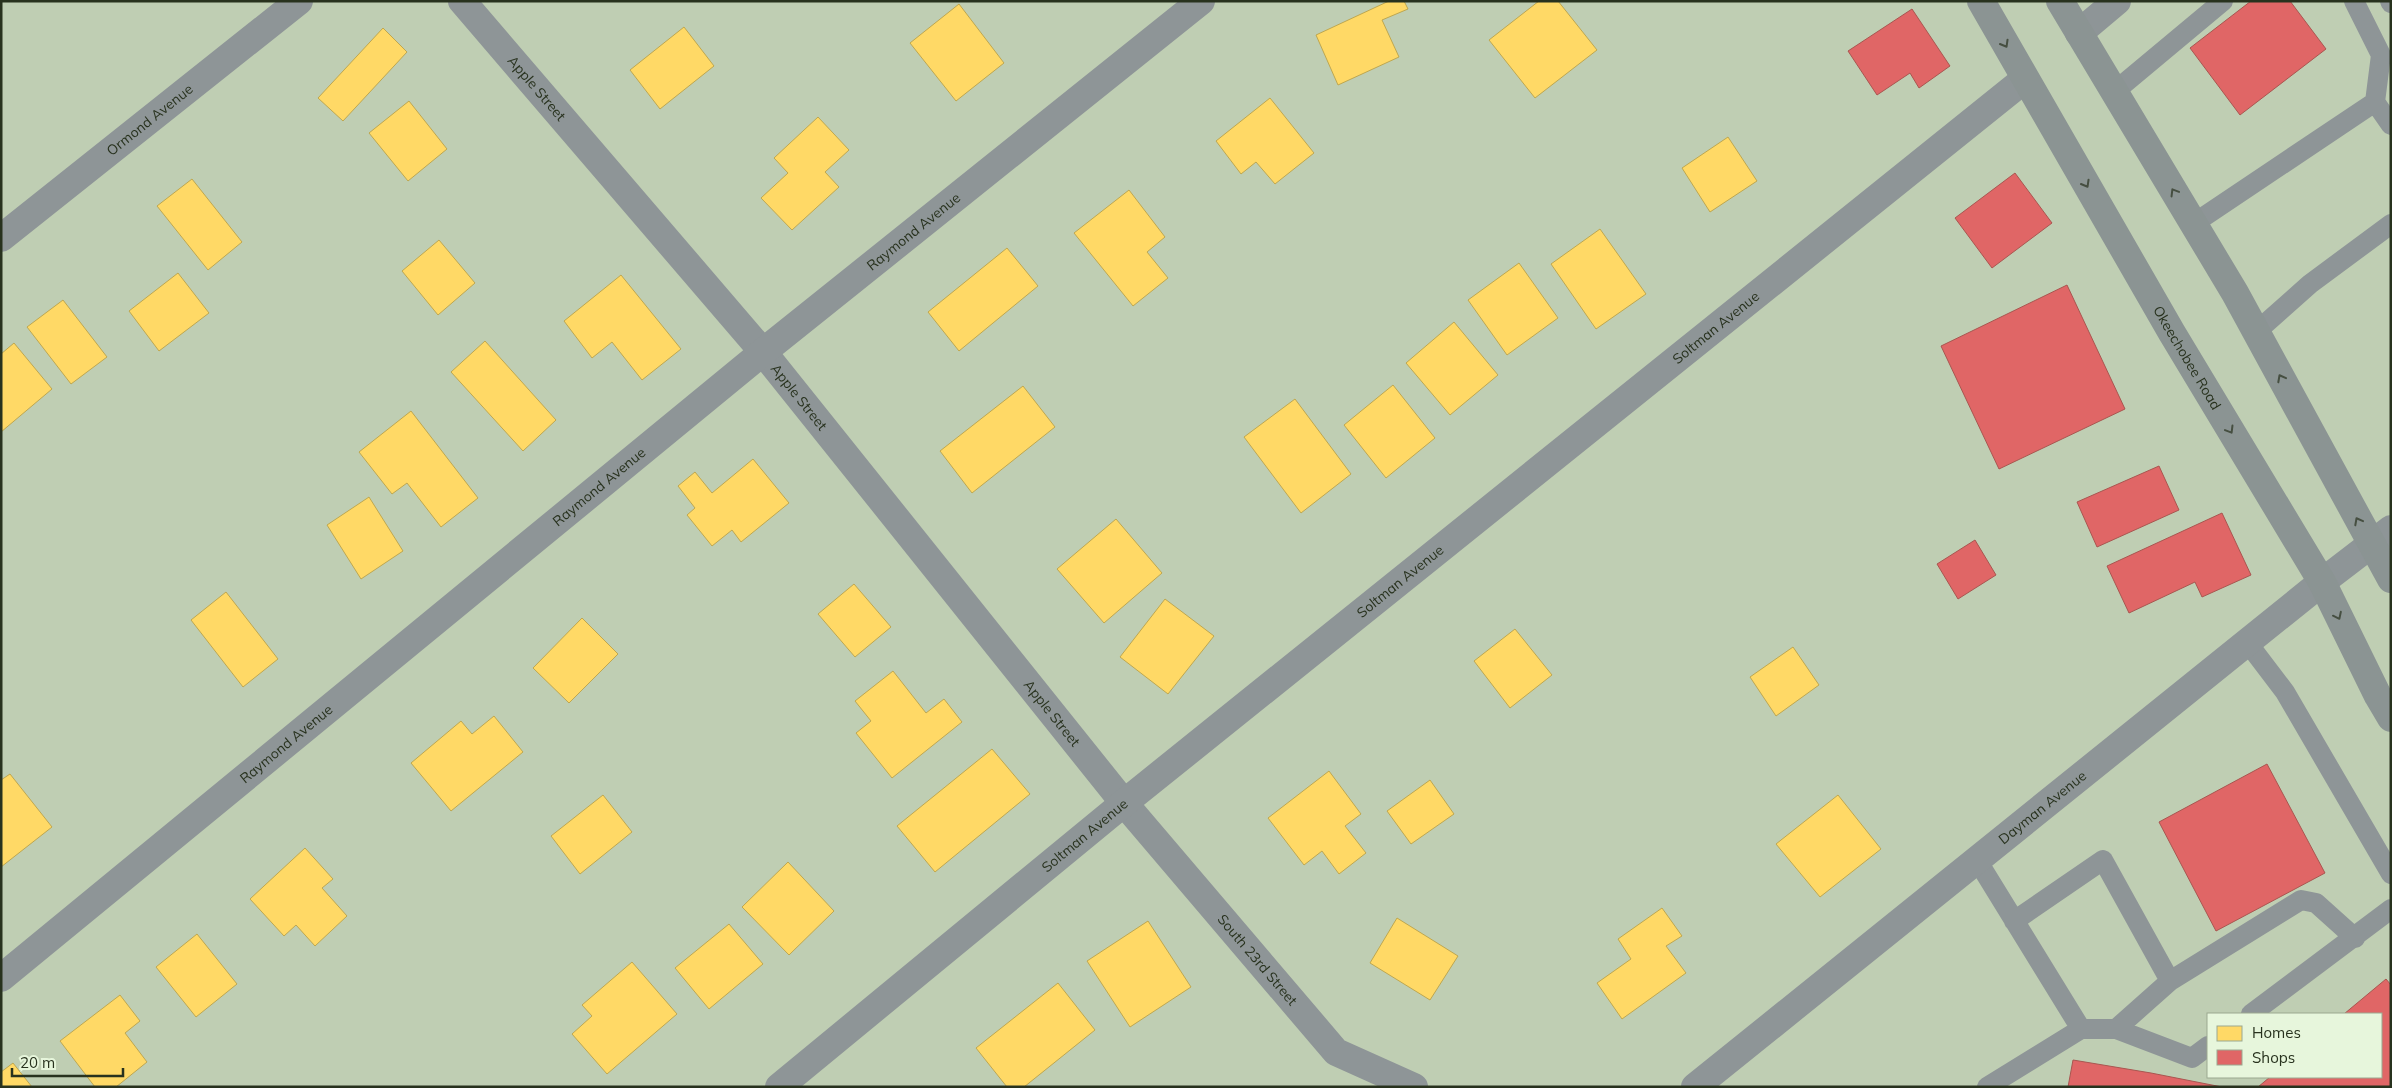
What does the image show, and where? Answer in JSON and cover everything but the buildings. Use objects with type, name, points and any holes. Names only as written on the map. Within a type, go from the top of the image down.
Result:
[{"type":"main road","name":"Okeechobee Road","points":[[1980,1],[2172,333],[2322,582],[2378,696],[2391,718]]},
{"type":"main road","points":[[2060,1],[2256,332],[2381,537],[2391,579]]},
{"type":"street","name":"Ormond Avenue","points":[[1,238],[299,1]]},
{"type":"street","name":"Apple Street","points":[[462,1],[763,352],[1124,803]]},
{"type":"street","name":"Raymond Avenue","points":[[1,978],[763,352],[1201,1]]},
{"type":"street","points":[[2079,33],[2116,1]]},
{"type":"street","name":"Soltman Avenue","points":[[779,1087],[1124,803],[2025,79]]},
{"type":"street","name":"Dayman Avenue","points":[[1695,1087],[2247,642],[2381,537]]},
{"type":"street","name":"South 23rd Street","points":[[1124,803],[1336,1052],[1414,1087]]},
{"type":"lane","points":[[2114,92],[2223,1]]},
{"type":"lane","points":[[2354,1],[2381,55],[2375,102],[2390,123]]},
{"type":"lane","points":[[2193,224],[2375,102]]},
{"type":"lane","points":[[2256,332],[2310,284],[2391,224]]},
{"type":"lane","points":[[2247,642],[2285,692],[2391,874]]},
{"type":"lane","points":[[1977,860],[2081,1029]]},
{"type":"lane","points":[[2014,921],[2103,860],[2170,981]]},
{"type":"lane","points":[[2116,1029],[2170,981],[2300,900],[2316,903],[2355,938]]},
{"type":"lane","points":[[2252,1013],[2355,938],[2391,909]]},
{"type":"lane","points":[[1988,1087],[2081,1029],[2116,1029],[2192,1058],[2207,1047]]}]
